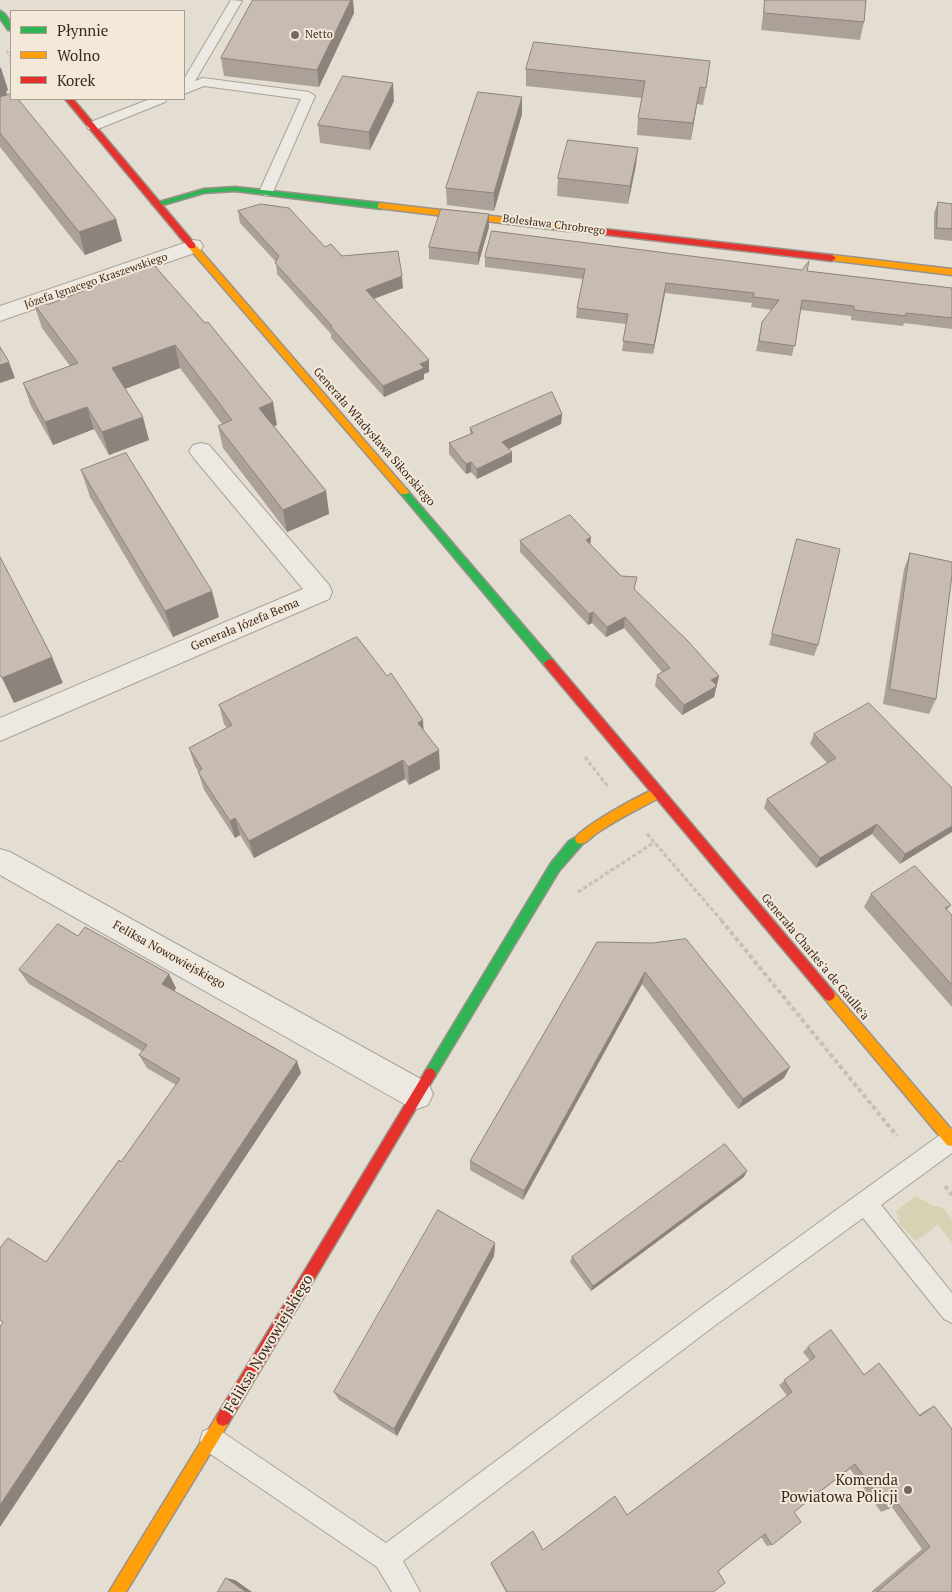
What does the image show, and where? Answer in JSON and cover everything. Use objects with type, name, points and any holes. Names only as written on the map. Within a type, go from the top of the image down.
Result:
[{"type":"street","points":[[0,13],[10,27]]},
{"type":"street","name":"Generała Władysława Sikorskiego","points":[[70,100],[156,204],[658,793]]},
{"type":"street","name":"Bolesława Chrobrego","points":[[156,204],[204,192],[235,189],[952,272]]},
{"type":"street","name":"Józefa Ignacego Kraszewskiego","points":[[0,314],[193,246]]},
{"type":"street","name":"Generała Józefa Bema","points":[[0,730],[320,592],[202,450]]},
{"type":"street","name":"Feliksa Nowowiejskiego","points":[[117,1592],[212,1440],[417,1094],[555,867],[573,844],[593,830],[658,793]]},
{"type":"street","name":"Generała Charles'a de Gaulle'a","points":[[658,793],[952,1140]]},
{"type":"street","name":"Feliksa Nowowiejskiego","points":[[0,861],[417,1094]]},
{"type":"lane","points":[[185,87],[236,1]]},
{"type":"lane","points":[[185,89],[203,82],[309,96],[266,192]]},
{"type":"lane","points":[[92,126],[158,100]]},
{"type":"lane","points":[[386,1558],[713,1313],[952,1140]]},
{"type":"lane","points":[[866,1203],[952,1311]]},
{"type":"lane","points":[[212,1440],[386,1558],[407,1592]]},
{"type":"path","points":[[642,828],[729,929],[897,1136]]},
{"type":"path","points":[[574,895],[655,842]]},
{"type":"path","points":[[945,1186],[952,1195]]},
{"type":"shaded area","points":[[916,1196],[931,1205],[943,1208],[952,1219],[952,1243],[938,1225],[916,1241],[900,1225],[896,1211]]},
{"type":"building","name":"Netto","points":[[253,0],[351,0],[317,70],[221,58]]},
{"type":"building","points":[[765,0],[866,0],[864,22],[764,13]]},
{"type":"building","points":[[534,42],[710,61],[706,88],[700,87],[693,123],[638,118],[645,81],[526,69]]},
{"type":"building","points":[[343,76],[393,83],[369,132],[318,125]]},
{"type":"building","points":[[478,92],[522,97],[494,193],[446,188]]},
{"type":"building","points":[[10,94],[10,100],[19,100],[116,219],[79,232],[0,133],[0,97]]},
{"type":"building","points":[[568,140],[638,148],[630,186],[558,178]]},
{"type":"building","points":[[938,202],[952,204],[952,229],[937,228]]},
{"type":"building","points":[[261,204],[289,208],[325,247],[331,244],[342,256],[398,251],[402,276],[366,290],[429,360],[420,364],[424,368],[383,386],[275,263],[279,256],[238,211]]},
{"type":"building","points":[[441,209],[489,214],[478,253],[429,247]]},
{"type":"building","points":[[492,231],[802,270],[809,261],[807,271],[952,288],[952,318],[906,313],[906,316],[854,310],[854,306],[802,300],[795,346],[759,341],[762,322],[779,300],[753,297],[754,293],[666,283],[654,345],[623,341],[628,314],[577,308],[585,269],[485,257]]},
{"type":"building","points":[[153,264],[205,323],[208,322],[273,402],[259,408],[326,491],[283,510],[218,426],[232,420],[175,345],[112,368],[143,417],[102,432],[87,407],[45,422],[23,383],[78,363],[34,304],[49,304]]},
{"type":"building","points":[[0,347],[9,362],[0,365]]},
{"type":"building","points":[[552,392],[562,414],[502,442],[512,452],[477,469],[471,462],[466,464],[449,443],[473,433],[470,428]]},
{"type":"building","points":[[126,453],[212,591],[165,611],[81,470]]},
{"type":"building","points":[[570,515],[591,537],[586,540],[621,576],[637,577],[634,589],[687,640],[719,676],[711,680],[717,686],[684,705],[657,675],[670,668],[625,617],[607,627],[593,612],[589,614],[520,541]]},
{"type":"building","points":[[797,539],[840,549],[818,645],[772,634]]},
{"type":"building","points":[[910,553],[952,562],[952,575],[936,699],[890,689]]},
{"type":"building","points":[[0,557],[52,657],[2,678],[0,675]]},
{"type":"building","points":[[357,637],[387,676],[391,673],[423,720],[418,723],[439,750],[408,767],[403,760],[249,841],[235,818],[230,821],[198,772],[202,769],[189,748],[232,725],[219,705]]},
{"type":"building","points":[[869,703],[952,788],[952,826],[905,854],[877,824],[820,858],[767,799],[836,758],[814,734]]},
{"type":"building","points":[[915,866],[951,905],[945,908],[952,915],[952,985],[871,894]]},
{"type":"building","points":[[58,924],[78,936],[85,927],[169,974],[162,984],[297,1061],[0,1505],[0,1327],[3,1322],[0,1320],[0,1248],[8,1238],[46,1262],[180,1079],[139,1055],[147,1045],[19,970]]},
{"type":"building","points":[[686,939],[790,1067],[743,1099],[645,972],[524,1191],[470,1161],[597,942],[652,943]]},
{"type":"building","points":[[725,1144],[747,1171],[593,1286],[572,1257]]},
{"type":"building","points":[[438,1210],[495,1243],[394,1429],[334,1392]]},
{"type":"building","points":[[831,1330],[864,1375],[879,1363],[920,1416],[934,1406],[952,1429],[952,1592],[877,1592],[930,1547],[897,1502],[888,1509],[855,1464],[794,1512],[801,1522],[772,1545],[765,1534],[718,1571],[725,1583],[713,1592],[507,1592],[491,1563],[533,1531],[543,1550],[615,1496],[627,1515],[792,1392],[784,1380],[815,1357],[808,1347]]},
{"type":"building","points":[[226,1578],[246,1592],[218,1592]]},
{"type":"traffic: fast","points":[[0,13],[10,27]]},
{"type":"traffic: fast","points":[[156,204],[204,191],[235,189],[381,206]]},
{"type":"traffic: fast","points":[[404,492],[549,663]]},
{"type":"traffic: fast","points":[[430,1074],[555,867],[573,845],[581,839]]},
{"type":"traffic: slow","points":[[381,206],[568,228]]},
{"type":"traffic: slow","points":[[192,246],[404,492]]},
{"type":"traffic: slow","points":[[832,258],[952,272]]},
{"type":"traffic: slow","points":[[581,839],[593,829],[658,793]]},
{"type":"traffic: slow","points":[[829,995],[952,1140]]},
{"type":"traffic: slow","points":[[117,1592],[223,1419]]},
{"type":"traffic: jam","points":[[70,100],[192,246]]},
{"type":"traffic: jam","points":[[568,228],[832,258]]},
{"type":"traffic: jam","points":[[549,663],[829,995]]},
{"type":"traffic: jam","points":[[223,1419],[430,1074]]},
{"type":"place","name":"Netto","points":[[295,35]]},
{"type":"place","name":"Komenda Powiatowa Policji","points":[[908,1490]]}]
